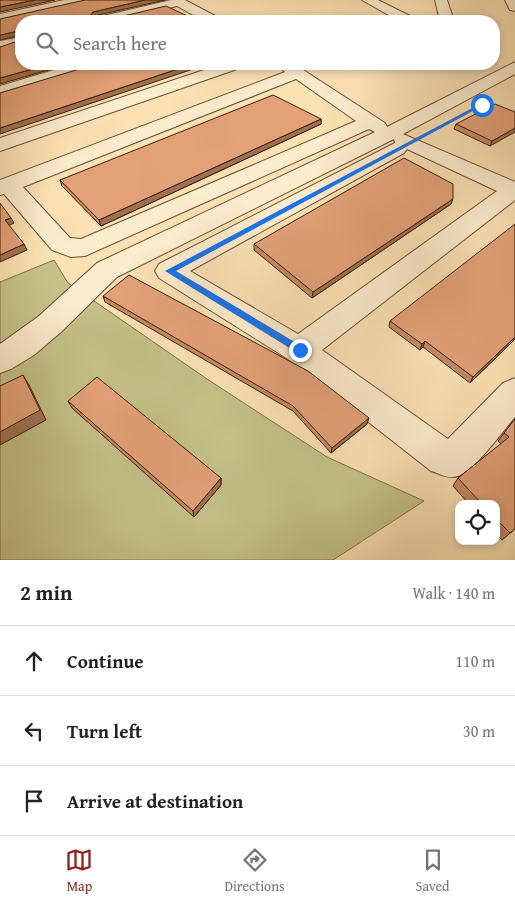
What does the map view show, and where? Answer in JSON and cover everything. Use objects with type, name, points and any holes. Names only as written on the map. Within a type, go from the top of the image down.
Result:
[{"type":"street","points":[[0,18],[81,0]]},
{"type":"street","points":[[368,0],[397,15]]},
{"type":"street","points":[[441,0],[445,15]]},
{"type":"street","points":[[511,0],[515,7]]},
{"type":"street","points":[[124,15],[180,1],[204,15]]},
{"type":"street","points":[[0,46],[15,42]]},
{"type":"street","points":[[0,360],[23,346],[50,324],[107,270],[402,127],[509,65]]},
{"type":"street","points":[[0,92],[71,70]]},
{"type":"street","points":[[0,145],[219,70]]},
{"type":"street","points":[[286,70],[4,187],[61,244],[71,248],[85,247],[374,125],[294,70]]},
{"type":"street","points":[[482,105],[406,142],[169,271],[300,350],[444,458],[454,459],[515,393]]},
{"type":"street","points":[[300,350],[515,190],[406,142]]},
{"type":"shaded area","points":[[54,260],[68,283],[207,379],[327,457],[424,501],[333,560],[0,560],[0,282]]},
{"type":"building","points":[[0,0],[35,0],[0,7]]},
{"type":"building","points":[[85,0],[145,0],[93,12],[91,15],[18,15]]},
{"type":"building","points":[[166,6],[185,15],[128,15]]},
{"type":"building","points":[[15,16],[15,32],[0,35],[0,19]]},
{"type":"building","points":[[15,42],[15,70],[29,70],[0,78],[0,47]]},
{"type":"building","points":[[76,70],[175,70],[0,128],[0,93]]},
{"type":"building","points":[[273,95],[321,119],[99,220],[60,180]]},
{"type":"building","points":[[495,104],[515,112],[515,128],[492,141],[456,124]]},
{"type":"building","points":[[404,158],[453,184],[453,199],[313,292],[254,244]]},
{"type":"building","points":[[0,203],[11,218],[5,220],[24,244],[0,255]]},
{"type":"building","points":[[515,224],[515,337],[473,377],[425,341],[422,344],[390,321]]},
{"type":"building","points":[[129,275],[308,371],[369,418],[332,448],[293,406],[103,296]]},
{"type":"building","points":[[23,375],[40,410],[0,432],[0,386]]},
{"type":"building","points":[[97,377],[221,478],[193,511],[68,401]]},
{"type":"building","points":[[515,419],[515,529],[510,533],[500,523],[500,500],[478,500],[458,478],[509,437],[504,433]]},
{"type":"route","points":[[300,350],[169,271],[482,105]]}]
